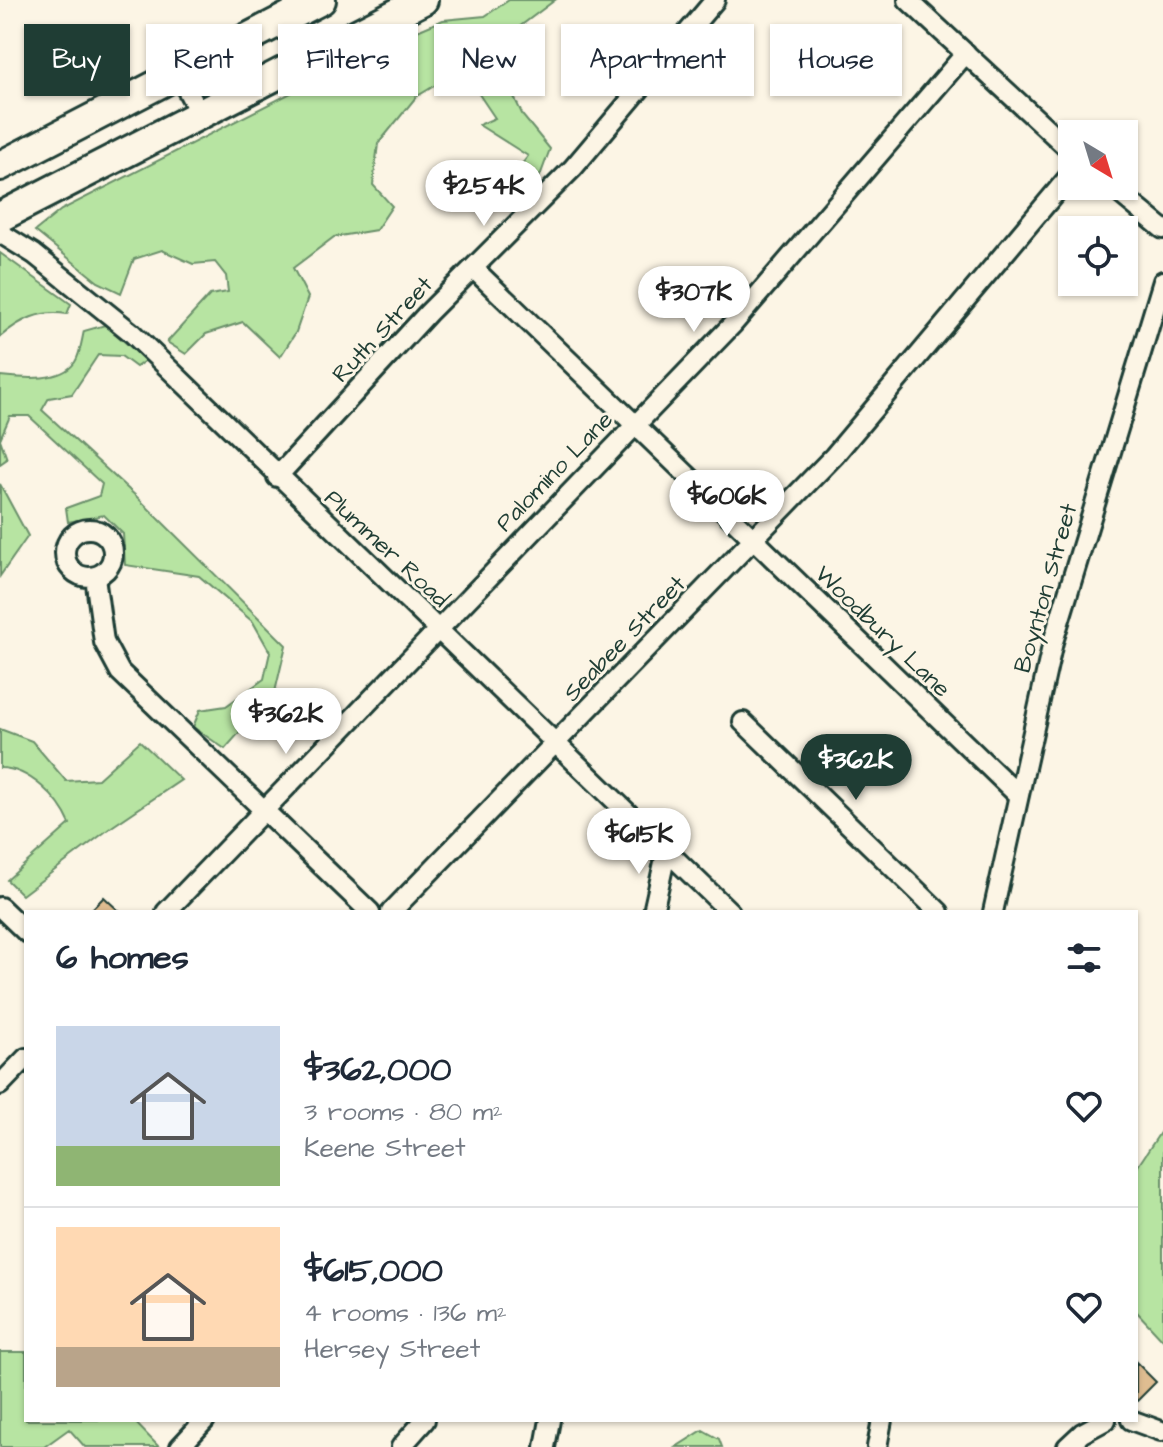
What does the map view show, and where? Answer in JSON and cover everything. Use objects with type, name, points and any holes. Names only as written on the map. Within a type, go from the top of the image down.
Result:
[{"type":"highway","points":[[262,30],[321,0]]},
{"type":"highway","points":[[0,217],[423,0]]},
{"type":"highway","points":[[0,166],[146,90]]},
{"type":"street","name":"Ruth Street","points":[[277,477],[473,268],[573,168],[715,0]]},
{"type":"street","points":[[908,0],[1058,139]]},
{"type":"street","name":"Palomino Lane","points":[[168,910],[633,424],[733,324],[966,53]]},
{"type":"street","points":[[190,96],[200,114]]},
{"type":"street","name":"Seabee Street","points":[[393,910],[754,540],[879,406],[1058,190]]},
{"type":"street","points":[[1128,200],[1163,229]]},
{"type":"street","name":"Plummer Road","points":[[0,233],[34,254],[132,333],[277,477],[557,741],[728,910]]},
{"type":"street","name":"Woodbury Lane","points":[[473,268],[1018,795]]},
{"type":"street","name":"Boynton Street","points":[[993,910],[1060,618],[1163,283]]},
{"type":"street","points":[[95,577],[104,642],[120,672],[368,910]]},
{"type":"street","points":[[743,722],[937,910]]},
{"type":"street","points":[[653,910],[667,849]]},
{"type":"street","points":[[0,907],[24,930]]},
{"type":"street","points":[[0,1085],[24,1060]]},
{"type":"street","points":[[180,1447],[203,1422]]},
{"type":"street","points":[[401,1447],[423,1422]]},
{"type":"street","points":[[545,1447],[550,1422]]},
{"type":"street","points":[[1067,1447],[1103,1422]]},
{"type":"street","points":[[1136,1422],[1161,1431]]},
{"type":"green space","points":[[509,0],[555,0],[523,24],[434,24],[434,86],[418,96],[418,31],[443,20],[485,16]]},
{"type":"green space","points":[[285,96],[418,96],[378,144],[373,185],[392,206],[376,230],[334,237],[293,268],[308,297],[296,332],[280,357],[243,322],[206,334],[186,354],[167,342],[210,295],[228,292],[226,276],[215,262],[193,264],[162,250],[134,259],[121,293],[98,282],[35,231],[61,210]]},
{"type":"green space","points":[[480,96],[514,96],[523,116],[550,149],[540,176],[515,203],[507,184],[528,156],[479,125],[495,118]]},
{"type":"green space","points":[[0,253],[71,304],[67,314],[48,313],[31,317],[0,337]]},
{"type":"green space","points":[[105,325],[146,360],[136,367],[121,356],[98,355],[72,394],[49,398],[42,410],[138,498],[286,645],[275,692],[225,749],[193,727],[200,710],[226,706],[264,679],[270,652],[253,622],[199,576],[125,565],[123,534],[104,515],[68,522],[66,508],[99,496],[102,484],[29,416],[10,416],[0,439],[0,376],[40,378],[69,369],[77,359],[84,331]]},
{"type":"green space","points":[[0,439],[7,459],[0,464]]},
{"type":"green space","points":[[0,484],[28,536],[0,576]]},
{"type":"green space","points":[[0,729],[32,741],[66,781],[98,779],[140,741],[181,780],[113,826],[22,895],[7,880],[70,824],[42,786],[22,773],[0,768]]},
{"type":"green space","points":[[1163,1128],[1163,1340],[1138,1313],[1138,1166]]},
{"type":"green space","points":[[0,1352],[24,1352],[24,1422],[135,1422],[159,1447],[85,1447],[69,1429],[44,1447],[0,1447]]},
{"type":"green space","points":[[703,1430],[719,1439],[722,1447],[676,1447]]},
{"type":"building","points":[[104,897],[118,910],[91,910]]},
{"type":"building","points":[[1138,1364],[1156,1382],[1138,1400]]}]
